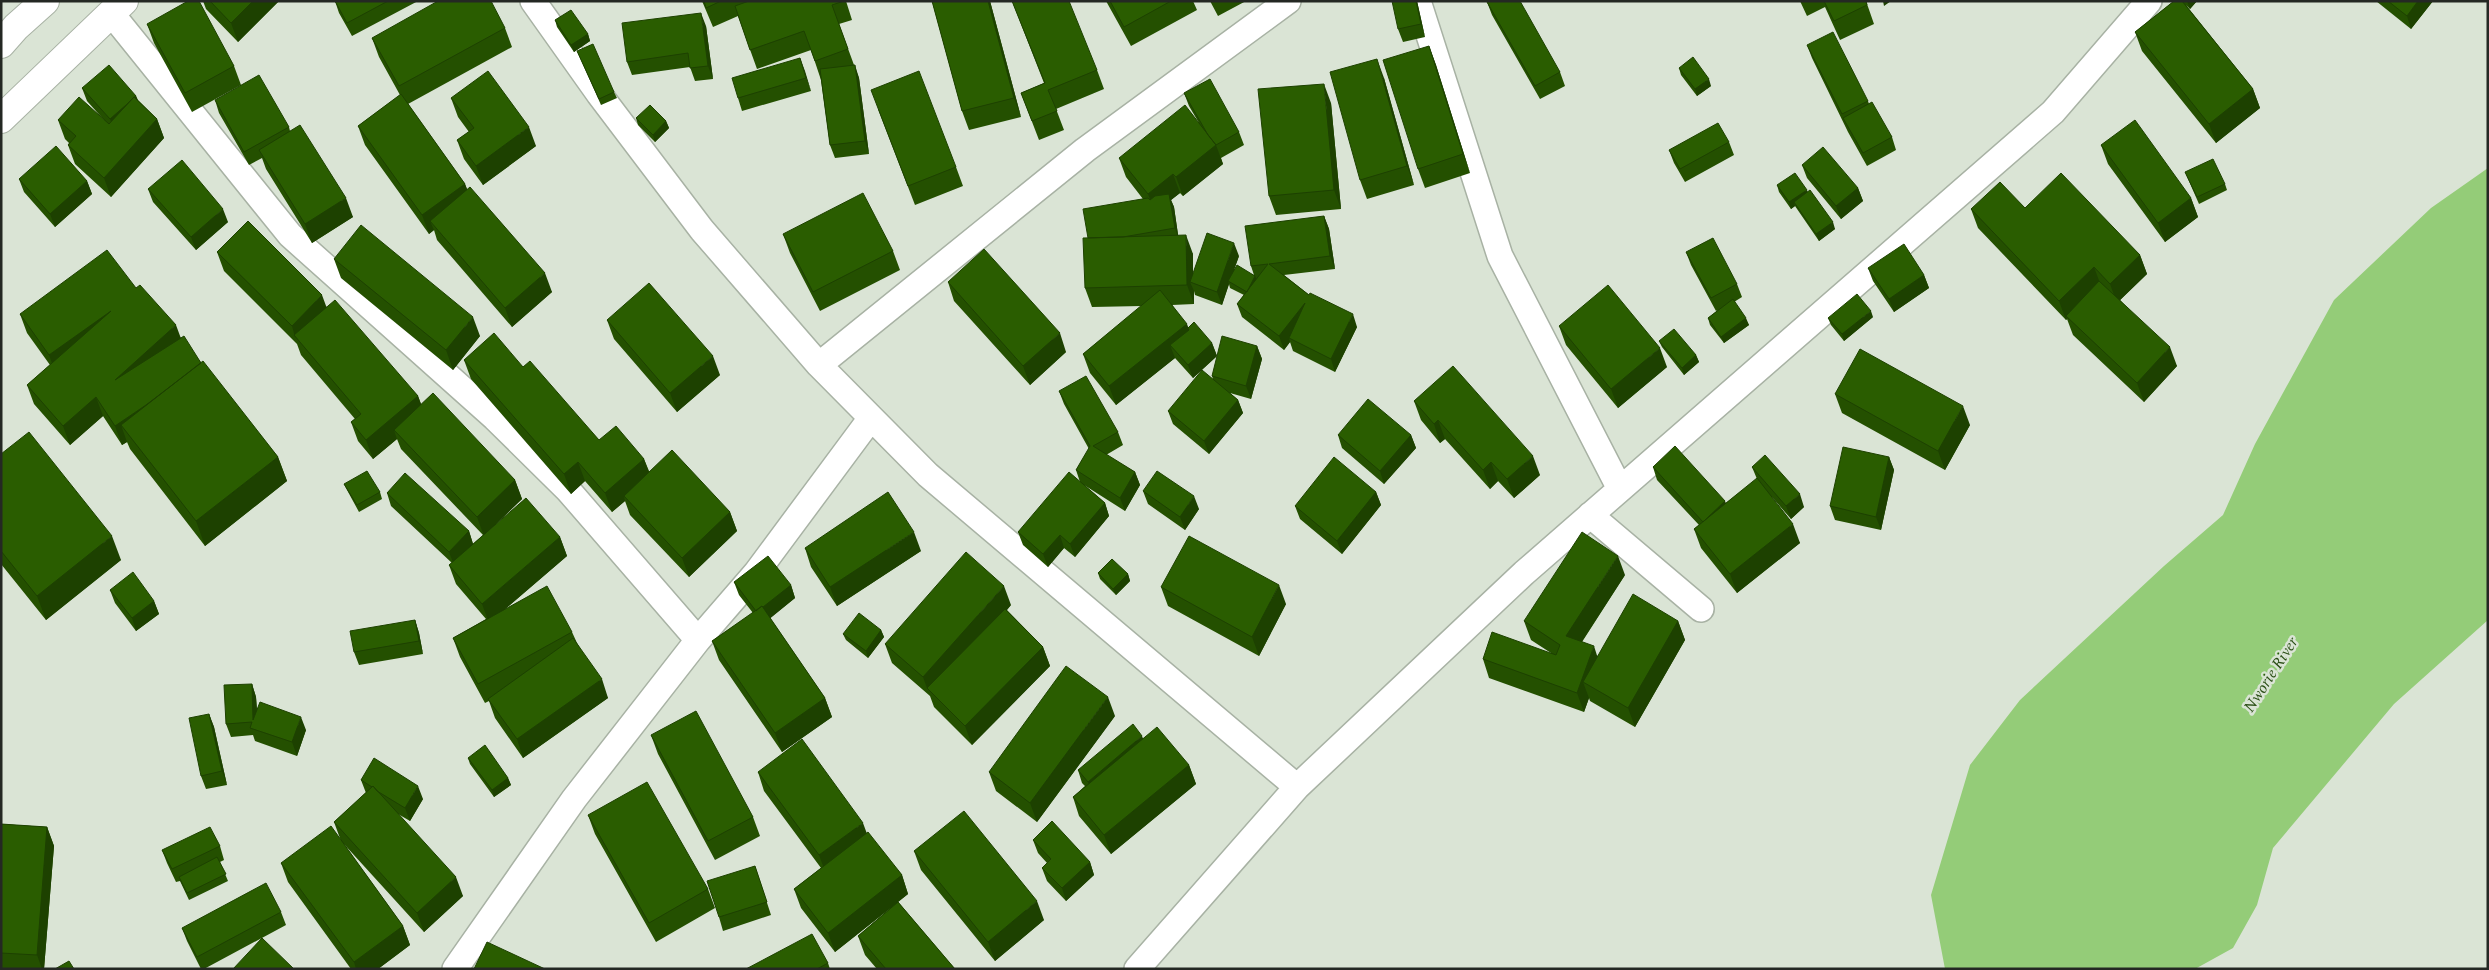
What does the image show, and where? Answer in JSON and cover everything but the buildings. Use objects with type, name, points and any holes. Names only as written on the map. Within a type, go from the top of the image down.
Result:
[{"type":"main road","points":[[1,44],[16,27],[45,1]]},
{"type":"main road","points":[[1,119],[117,7]]},
{"type":"street","points":[[533,1],[599,94],[702,230],[819,365],[928,475],[1298,787]]},
{"type":"street","points":[[819,365],[1085,150],[1288,1]]},
{"type":"street","points":[[1418,1],[1500,256],[1620,489]]},
{"type":"street","points":[[1137,969],[1298,787],[1524,574],[2053,112],[2149,1]]},
{"type":"street","points":[[117,7],[290,235],[509,431],[568,490],[698,640]]},
{"type":"street","points":[[455,969],[574,799],[698,640],[756,573],[871,418]]},
{"type":"street","points":[[1590,515],[1701,609]]},
{"type":"water","name":"Nworie River","points":[[2488,168],[2488,620],[2394,704],[2273,848],[2257,905],[2233,948],[2195,969],[1945,969],[1931,895],[1970,765],[2020,700],[2164,566],[2223,515],[2255,444],[2334,300],[2431,208]]}]
